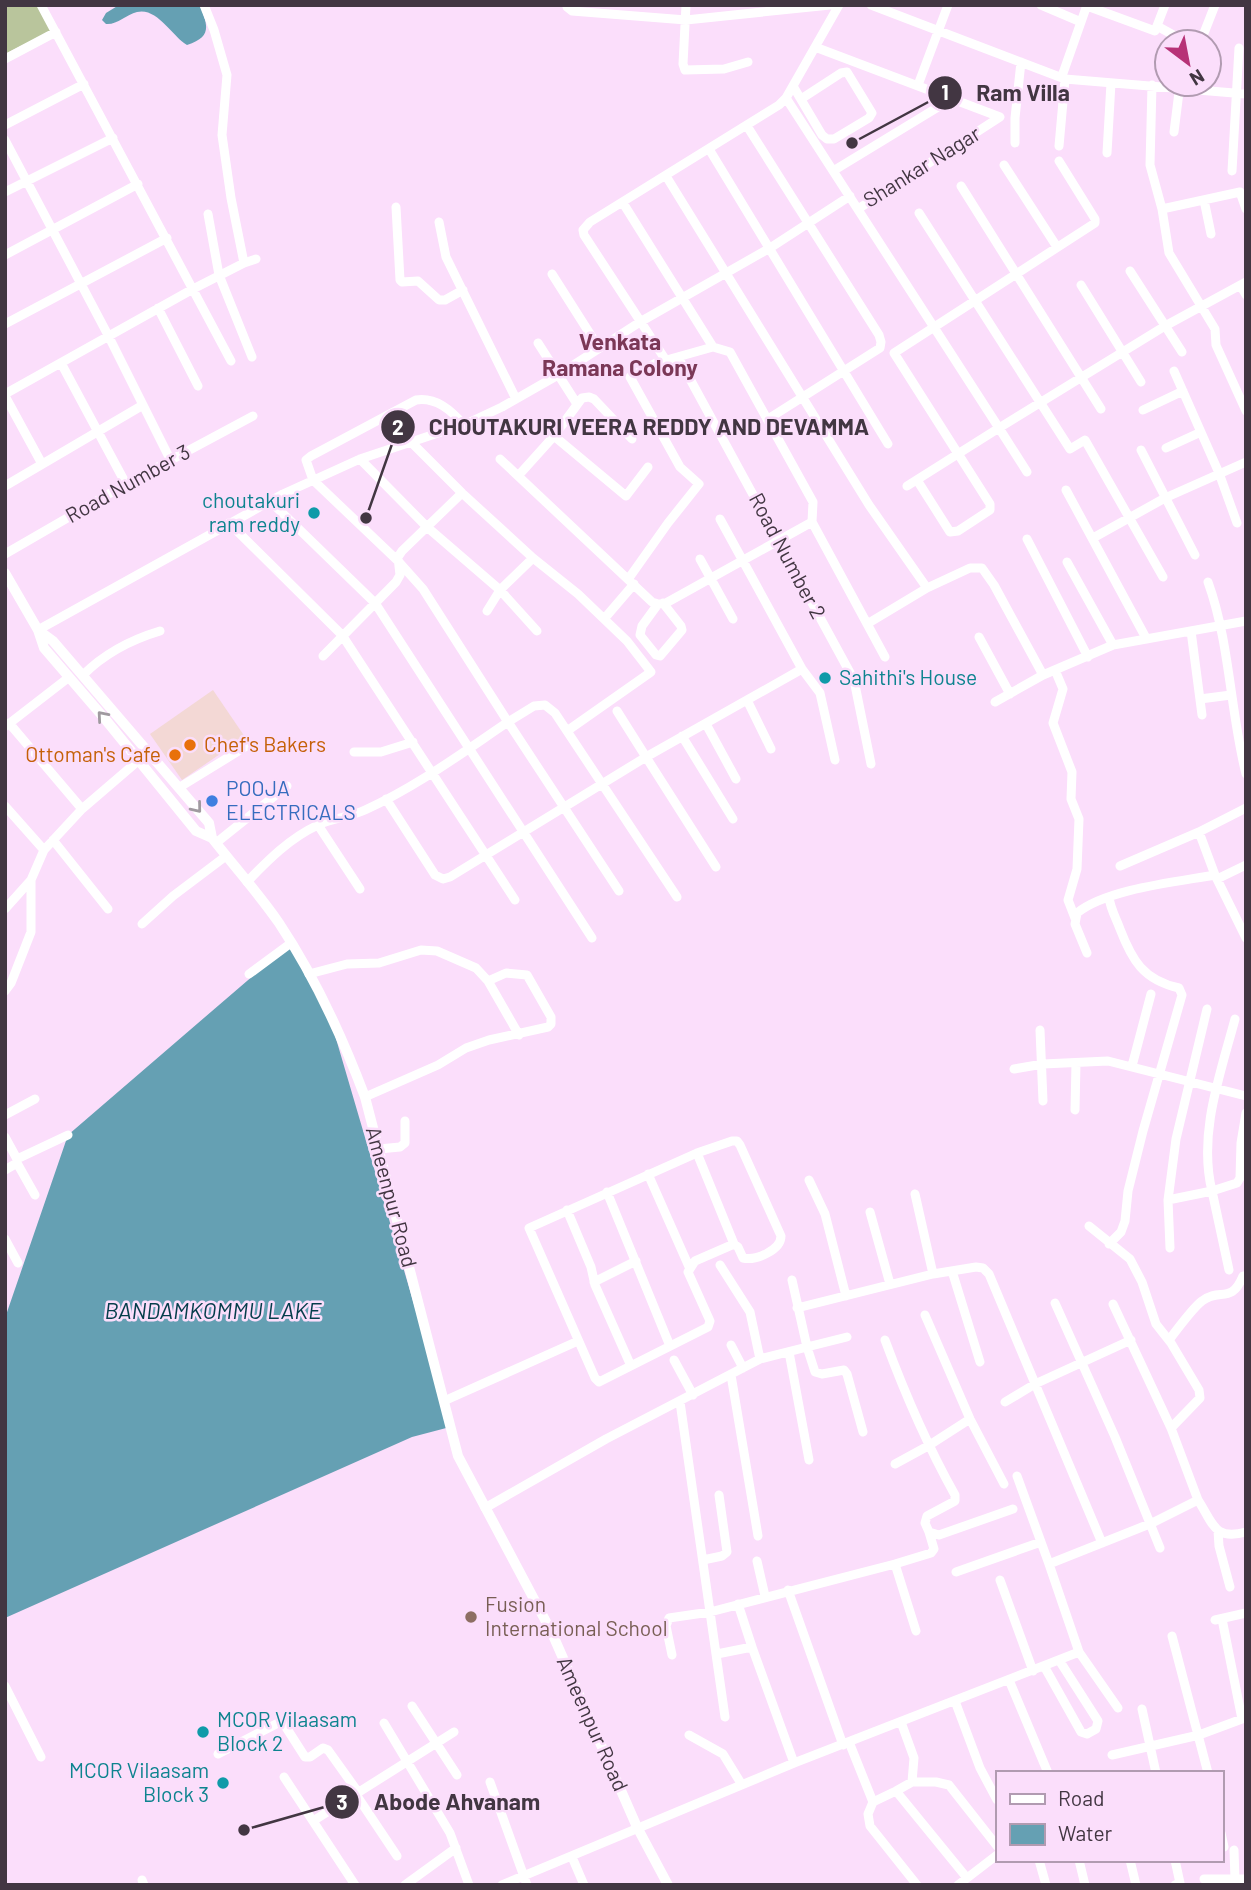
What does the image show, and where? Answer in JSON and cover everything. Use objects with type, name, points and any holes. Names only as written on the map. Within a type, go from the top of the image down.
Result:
[{"type":"street","points":[[41,5],[231,361]]},
{"type":"street","points":[[204,5],[227,75],[222,135],[243,262]]},
{"type":"street","points":[[686,5],[685,70],[724,69],[748,62]]},
{"type":"street","points":[[567,7],[572,11],[609,10],[686,20],[830,5]]},
{"type":"street","points":[[665,359],[584,234],[585,227],[779,105],[786,98],[839,5]]},
{"type":"street","points":[[871,5],[1064,77],[1152,85],[1150,165],[1162,209],[1169,253],[1214,329],[1216,345],[1246,411]]},
{"type":"street","points":[[918,85],[948,5]]},
{"type":"street","points":[[1041,5],[1081,22]]},
{"type":"street","points":[[1059,146],[1064,77],[1087,6],[1155,31],[1165,5]]},
{"type":"street","points":[[1206,28],[1214,5]]},
{"type":"street","points":[[1157,26],[1161,28]]},
{"type":"street","points":[[5,59],[55,32]]},
{"type":"street","name":"Shankar Nagar","points":[[815,47],[1000,117]]},
{"type":"street","points":[[1232,171],[1239,48]]},
{"type":"street","points":[[1015,143],[1021,62]]},
{"type":"street","points":[[793,86],[822,135],[830,140],[869,118],[872,113],[847,72],[841,73],[801,99]]},
{"type":"street","points":[[5,125],[84,83]]},
{"type":"street","points":[[1107,153],[1111,83]]},
{"type":"street","points":[[1223,92],[1246,94]]},
{"type":"street","name":"Shankar Nagar","points":[[786,98],[858,209],[1000,117]]},
{"type":"street","points":[[833,171],[953,98]]},
{"type":"street","points":[[1174,132],[1178,98]]},
{"type":"street","points":[[1000,117],[1015,118]]},
{"type":"street","points":[[747,126],[881,342],[880,348],[768,419]]},
{"type":"street","points":[[5,192],[113,138]]},
{"type":"street","points":[[5,139],[170,459]]},
{"type":"street","points":[[709,149],[888,443]]},
{"type":"street","points":[[917,480],[950,532],[958,531],[990,510],[991,506],[894,353],[1096,221],[1059,161]]},
{"type":"street","points":[[1004,165],[1057,247]]},
{"type":"street","points":[[666,176],[869,505],[927,588]]},
{"type":"street","points":[[5,255],[138,184]]},
{"type":"street","points":[[961,186],[1101,409]]},
{"type":"street","points":[[1162,209],[1240,192],[1246,209]]},
{"type":"street","points":[[287,786],[214,841],[196,831],[44,648],[38,630],[270,501],[360,459],[464,425],[516,399],[640,322],[770,248],[850,196]]},
{"type":"street","points":[[1204,200],[1211,234]]},
{"type":"street","points":[[623,203],[713,347]]},
{"type":"street","points":[[396,207],[400,280],[418,281],[433,298],[439,300],[445,300],[463,290]]},
{"type":"street","points":[[858,209],[1027,472]]},
{"type":"street","points":[[208,214],[219,275],[252,357]]},
{"type":"street","points":[[919,214],[1070,449],[1085,440],[1163,577]]},
{"type":"street","points":[[439,222],[444,251],[516,399]]},
{"type":"street","points":[[5,324],[167,238]]},
{"type":"street","points":[[43,464],[5,395],[193,289],[243,262],[256,259]]},
{"type":"street","points":[[1130,271],[1181,352]]},
{"type":"street","points":[[552,274],[599,348]]},
{"type":"street","points":[[907,486],[1165,326],[1243,284],[1246,295]]},
{"type":"street","points":[[1081,285],[1141,382]]},
{"type":"street","points":[[158,308],[198,386]]},
{"type":"street","points":[[538,343],[577,404]]},
{"type":"street","points":[[604,619],[699,484],[680,467],[631,379],[632,375],[665,359],[713,347],[730,352],[768,419],[813,502],[812,522],[885,657]]},
{"type":"street","name":"Road Number 2","points":[[678,357],[854,680],[871,764]]},
{"type":"street","points":[[61,363],[126,484]]},
{"type":"street","points":[[1174,371],[1219,473],[1237,523]]},
{"type":"street","points":[[1143,410],[1183,391]]},
{"type":"street","points":[[518,476],[554,436],[582,398],[594,399],[632,439]]},
{"type":"street","points":[[464,425],[439,403],[416,400],[311,456],[306,460],[306,464],[313,481],[398,561],[423,589],[619,891]]},
{"type":"street","points":[[5,486],[143,405]]},
{"type":"street","name":"Road Number 3","points":[[5,554],[170,459],[253,416]]},
{"type":"street","points":[[1166,448],[1201,432]]},
{"type":"street","points":[[554,436],[626,496],[648,467]]},
{"type":"street","points":[[411,442],[533,558],[578,594],[627,641],[651,671],[567,731]]},
{"type":"street","points":[[1141,450],[1195,555]]},
{"type":"street","points":[[360,459],[426,527],[500,590],[537,631]]},
{"type":"street","points":[[500,459],[652,602],[661,604],[681,626],[682,630],[660,656],[656,655],[640,635],[642,626],[661,604],[812,522]]},
{"type":"street","points":[[1093,538],[1165,498],[1246,462]]},
{"type":"street","points":[[1066,491],[1146,638]]},
{"type":"street","points":[[323,656],[400,575],[398,557],[402,551],[462,493]]},
{"type":"street","points":[[270,501],[375,603],[592,938]]},
{"type":"street","points":[[720,519],[802,669],[820,693],[835,760]]},
{"type":"street","points":[[229,523],[342,635],[515,900]]},
{"type":"street","points":[[1027,539],[1088,657]]},
{"type":"street","points":[[487,611],[500,590],[533,558]]},
{"type":"street","points":[[700,559],[733,619]]},
{"type":"street","points":[[1067,562],[1113,645]]},
{"type":"street","points":[[867,624],[927,588],[970,568],[982,568],[1043,675]]},
{"type":"street","name":"Ameenpur Road","points":[[5,573],[38,630],[53,641],[209,823],[214,841],[278,922],[310,974],[343,1040],[365,1097],[458,1456],[552,1633],[638,1828],[668,1885]]},
{"type":"street","points":[[1208,582],[1220,625],[1246,774]]},
{"type":"street","points":[[995,702],[1043,675],[1113,645],[1246,621]]},
{"type":"street","points":[[83,675],[98,660],[121,646],[160,631]]},
{"type":"street","points":[[1191,631],[1202,715]]},
{"type":"street","points":[[979,637],[1010,694]]},
{"type":"street","points":[[386,799],[435,875],[443,879],[450,877],[563,806],[802,669]]},
{"type":"street","points":[[1055,670],[1063,690],[1053,723],[1072,772],[1071,799],[1079,819],[1077,869],[1068,900],[1087,953]]},
{"type":"street","points":[[68,678],[7,725],[82,809]]},
{"type":"street","points":[[1200,699],[1231,695]]},
{"type":"street","points":[[747,700],[771,749]]},
{"type":"street","points":[[247,882],[269,858],[295,838],[318,825],[365,810],[386,799],[432,773],[534,706],[545,705],[555,713],[677,897]]},
{"type":"street","points":[[617,711],[716,867]]},
{"type":"street","points":[[706,724],[736,779]]},
{"type":"street","points":[[682,736],[733,819]]},
{"type":"street","points":[[354,752],[381,752],[413,743]]},
{"type":"street","points":[[163,789],[244,747]]},
{"type":"street","points":[[5,909],[31,880],[44,850],[82,809],[139,760]]},
{"type":"street","points":[[5,806],[44,850]]},
{"type":"street","points":[[1120,866],[1199,832],[1246,808]]},
{"type":"street","points":[[318,825],[360,889]]},
{"type":"street","points":[[1199,832],[1216,877],[1246,938]]},
{"type":"street","points":[[53,840],[108,909]]},
{"type":"street","points":[[142,923],[226,856]]},
{"type":"street","points":[[1075,918],[1082,909],[1109,897],[1216,877],[1246,865]]},
{"type":"street","points":[[5,991],[11,984],[31,932],[31,880]]},
{"type":"street","points":[[1109,897],[1136,964],[1154,979],[1182,991],[1128,1191],[1125,1221],[1121,1232],[1109,1244]]},
{"type":"street","points":[[249,974],[291,943]]},
{"type":"street","points":[[310,974],[347,964],[379,963],[421,950],[437,951],[476,968],[488,981],[519,1035]]},
{"type":"street","points":[[365,1097],[438,1065],[467,1048],[551,1024],[551,1017],[531,977],[506,973],[488,981]]},
{"type":"street","points":[[1132,1066],[1152,994]]},
{"type":"street","points":[[1170,1248],[1168,1200],[1175,1139],[1207,1009]]},
{"type":"street","points":[[1229,1270],[1207,1170],[1206,1147],[1217,1088],[1235,1019]]},
{"type":"street","points":[[1040,1030],[1043,1101]]},
{"type":"street","points":[[1014,1069],[1108,1061],[1246,1096]]},
{"type":"street","points":[[1075,1110],[1076,1063]]},
{"type":"street","points":[[5,1115],[35,1099]]},
{"type":"street","points":[[1168,1200],[1241,1182],[1241,1143],[1246,1113]]},
{"type":"street","points":[[379,1149],[400,1147],[405,1143],[405,1121]]},
{"type":"street","points":[[5,1170],[68,1135]]},
{"type":"street","points":[[5,1137],[36,1195]]},
{"type":"street","points":[[696,1153],[734,1244],[743,1258],[749,1259],[778,1247],[781,1236],[737,1141],[696,1153],[529,1228],[595,1378],[599,1381],[631,1366],[710,1324],[689,1276],[690,1269],[695,1261],[734,1244]]},
{"type":"street","points":[[648,1174],[690,1269]]},
{"type":"street","points":[[809,1180],[825,1214],[846,1296]]},
{"type":"street","points":[[607,1192],[670,1346]]},
{"type":"street","points":[[915,1194],[933,1274]]},
{"type":"street","points":[[567,1210],[591,1267],[594,1282],[631,1366]]},
{"type":"street","points":[[870,1212],[890,1284]]},
{"type":"street","points":[[1089,1226],[1132,1263],[1142,1282],[1156,1324],[1169,1340],[1199,1390],[1200,1398],[1171,1428]]},
{"type":"street","points":[[5,1239],[18,1264]]},
{"type":"street","points":[[594,1282],[636,1261]]},
{"type":"street","points":[[720,1265],[750,1312],[760,1359]]},
{"type":"street","points":[[797,1308],[933,1274],[983,1268],[989,1275],[1102,1543]]},
{"type":"street","points":[[952,1271],[980,1362]]},
{"type":"street","points":[[1169,1340],[1203,1300],[1231,1294],[1238,1288],[1243,1276],[1246,1276]]},
{"type":"street","points":[[792,1280],[815,1372],[822,1374],[844,1370],[863,1432]]},
{"type":"street","points":[[1055,1303],[1152,1523],[1160,1548]]},
{"type":"street","points":[[1113,1304],[1171,1428],[1198,1500],[1218,1531],[1225,1536],[1246,1532]]},
{"type":"street","points":[[925,1315],[970,1419],[1004,1484]]},
{"type":"street","points":[[485,1508],[606,1438],[760,1359],[847,1337]]},
{"type":"street","points":[[672,1655],[666,1626],[669,1618],[710,1612],[895,1564],[931,1553],[934,1549],[925,1523],[927,1516],[955,1501],[955,1495],[928,1446],[885,1340]]},
{"type":"street","points":[[1005,1402],[1035,1384],[1131,1340]]},
{"type":"street","points":[[444,1401],[578,1341]]},
{"type":"street","points":[[731,1345],[743,1368]]},
{"type":"street","points":[[789,1352],[809,1460]]},
{"type":"street","points":[[674,1360],[693,1395]]},
{"type":"street","points":[[731,1375],[758,1536]]},
{"type":"street","points":[[680,1402],[725,1717]]},
{"type":"street","points":[[895,1464],[970,1419]]},
{"type":"street","points":[[1017,1476],[1079,1652],[1118,1708]]},
{"type":"street","points":[[703,1560],[722,1556],[727,1552],[719,1494]]},
{"type":"street","points":[[1049,1564],[1152,1523],[1198,1500]]},
{"type":"street","points":[[929,1532],[939,1535],[1013,1509]]},
{"type":"street","points":[[1218,1531],[1219,1546],[1230,1587]]},
{"type":"street","points":[[956,1572],[1041,1542]]},
{"type":"street","points":[[757,1561],[765,1596]]},
{"type":"street","points":[[895,1564],[916,1631]]},
{"type":"street","points":[[1000,1580],[1033,1671]]},
{"type":"street","points":[[788,1590],[846,1743],[873,1802]]},
{"type":"street","points":[[738,1604],[794,1763]]},
{"type":"street","points":[[1112,1755],[1199,1735],[1242,1719],[1219,1619],[1246,1613]]},
{"type":"street","points":[[1172,1636],[1208,1771]]},
{"type":"street","points":[[717,1654],[752,1647]]},
{"type":"street","points":[[502,1885],[525,1880],[638,1828],[794,1763],[1079,1652]]},
{"type":"street","points":[[1044,1666],[1081,1732],[1087,1734],[1096,1728],[1098,1721],[1059,1660]]},
{"type":"street","points":[[1009,1680],[1047,1771]]},
{"type":"street","points":[[5,1686],[41,1758]]},
{"type":"street","points":[[956,1701],[980,1768],[996,1798]]},
{"type":"street","points":[[412,1706],[457,1775]]},
{"type":"street","points":[[1142,1709],[1156,1771]]},
{"type":"street","points":[[218,1754],[282,1721],[304,1758],[310,1758],[323,1748],[328,1750],[397,1856]]},
{"type":"street","points":[[901,1722],[914,1758],[912,1782]]},
{"type":"street","points":[[384,1723],[456,1848],[469,1885]]},
{"type":"street","points":[[313,1821],[454,1732]]},
{"type":"street","points":[[689,1735],[723,1754],[742,1785]]},
{"type":"street","points":[[284,1777],[355,1885]]},
{"type":"street","points":[[490,1782],[525,1880]]},
{"type":"street","points":[[917,1885],[870,1826],[867,1814],[873,1802],[912,1782],[949,1785],[996,1845]]},
{"type":"street","points":[[896,1791],[962,1882],[996,1856]]},
{"type":"street","points":[[1223,1842],[1224,1847]]},
{"type":"street","points":[[405,1885],[456,1848]]},
{"type":"street","points":[[1234,1850],[1235,1879]]},
{"type":"street","points":[[572,1857],[584,1885]]},
{"type":"street","points":[[1040,1862],[1046,1885]]},
{"type":"street","points":[[1079,1862],[1085,1885]]},
{"type":"street","points":[[1130,1862],[1136,1885]]},
{"type":"street","points":[[1175,1862],[1180,1883],[1175,1885]]},
{"type":"street","points":[[1204,1879],[1246,1878]]},
{"type":"shaded area","points":[[213,690],[245,737],[182,780],[150,734]]},
{"type":"green space","points":[[5,5],[37,5],[53,30],[5,54]]},
{"type":"water","points":[[119,5],[200,5],[206,30],[201,38],[187,45],[158,18],[144,12],[137,12],[106,24],[102,20],[106,13]]},
{"type":"water","name":"BANDAMKOMMU LAKE","points":[[291,943],[327,1008],[450,1427],[412,1437],[5,1618],[5,1318],[68,1135]]},
{"type":"place","name":"Ram Villa","points":[[852,143]]},
{"type":"place","name":"choutakuri ram reddy","points":[[314,513]]},
{"type":"place","name":"CHOUTAKURI VEERA REDDY AND DEVAMMA","points":[[366,518]]},
{"type":"place","name":"Sahithi's House","points":[[825,678]]},
{"type":"place","name":"Chef's Bakers","points":[[190,745]]},
{"type":"place","name":"Ottoman's Cafe","points":[[175,755]]},
{"type":"place","name":"POOJA ELECTRICALS","points":[[212,801]]},
{"type":"place","name":"Fusion International School","points":[[471,1617]]},
{"type":"place","name":"MCOR Vilaasam Block 2","points":[[203,1732]]},
{"type":"place","name":"MCOR Vilaasam Block 3","points":[[223,1783]]},
{"type":"place","name":"Abode Ahvanam","points":[[244,1830]]},
{"type":"district","name":"Venkata Ramana Colony","points":[[620,355]]}]
